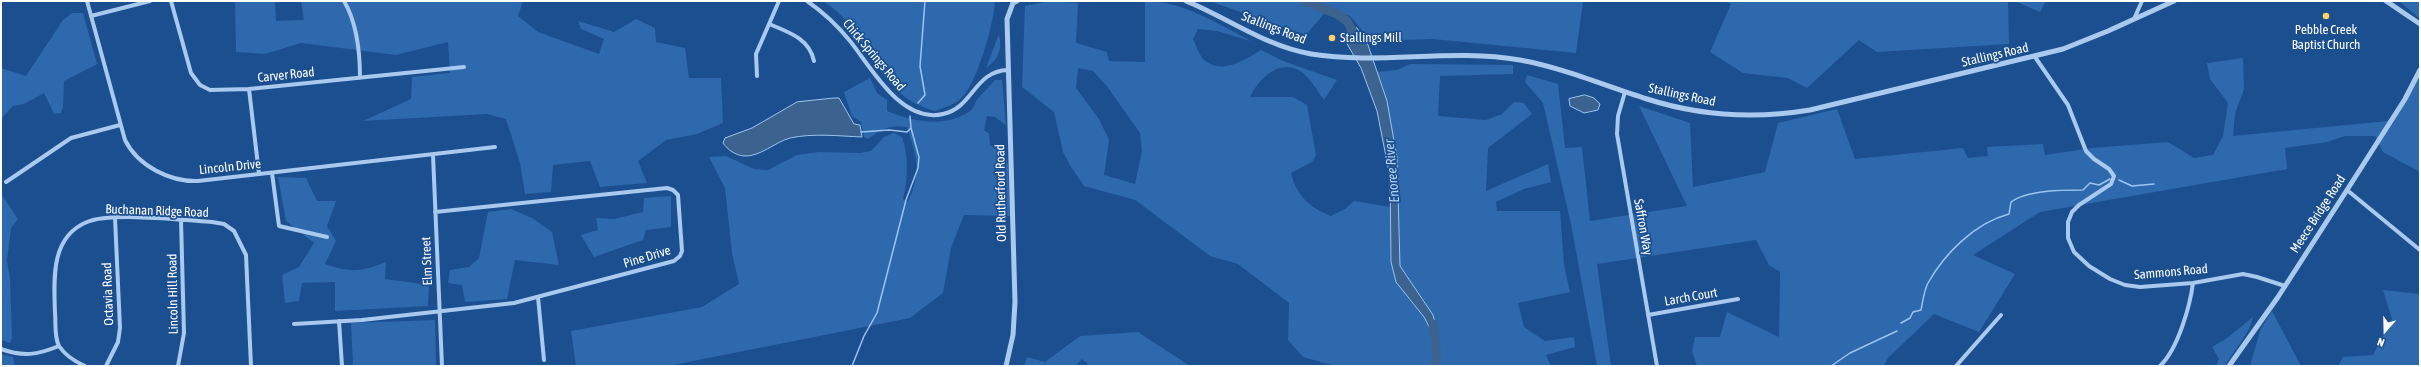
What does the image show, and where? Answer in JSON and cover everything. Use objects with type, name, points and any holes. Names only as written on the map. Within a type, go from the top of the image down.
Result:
[{"type":"street","name":"Lincoln Drive","points":[[87,1],[120,125],[128,147],[138,159],[173,178],[198,181],[495,147]]},
{"type":"street","points":[[91,16],[150,1]]},
{"type":"street","name":"Carver Road","points":[[171,1],[190,70],[198,82],[204,87],[217,91],[464,67]]},
{"type":"street","points":[[344,1],[349,11],[355,31],[360,78]]},
{"type":"street","points":[[757,76],[756,54],[779,1]]},
{"type":"street","name":"Chick Springs Road","points":[[808,1],[838,27],[892,94],[910,107],[923,113],[938,115],[954,111],[986,76],[997,70],[1008,70]]},
{"type":"street","name":"Stallings Road","points":[[1186,1],[1278,44],[1309,53],[1344,57],[1474,55],[1520,60],[1555,68],[1671,106],[1707,113],[1744,115],[1778,114],[1810,110],[2035,57],[2085,41],[2174,1]]},
{"type":"street","points":[[2134,19],[2142,1]]},
{"type":"street","points":[[2386,1],[2420,24]]},
{"type":"street","name":"Old Rutherford Road","points":[[1006,366],[1013,335],[1015,302],[1007,19],[1014,2]]},
{"type":"street","points":[[769,24],[802,40],[812,52],[814,61]]},
{"type":"street","name":"Sammons Road","points":[[2035,57],[2068,105],[2086,151],[2094,159],[2109,169],[2114,176],[2109,186],[2079,205],[2072,212],[2068,222],[2068,238],[2074,252],[2097,272],[2124,285],[2140,287],[2194,283],[2243,274],[2257,276],[2285,286]]},
{"type":"street","name":"Meece Bridge Road","points":[[2229,366],[2285,286],[2347,190],[2405,99],[2420,70]]},
{"type":"street","points":[[249,89],[259,174]]},
{"type":"street","name":"Saffron Way","points":[[1625,92],[1618,116],[1617,134],[1657,366]]},
{"type":"street","points":[[6,182],[71,138],[120,125]]},
{"type":"street","name":"Elm Street","points":[[433,155],[442,366]]},
{"type":"street","points":[[272,173],[279,226],[327,237]]},
{"type":"street","name":"Pine Drive","points":[[294,324],[440,312],[504,305],[676,260],[682,251],[677,193],[667,188],[435,212]]},
{"type":"street","points":[[2347,190],[2420,250]]},
{"type":"street","name":"Buchanan Ridge Road","points":[[59,346],[56,336],[54,281],[55,260],[59,251],[74,231],[86,222],[115,218],[181,220],[224,224],[234,231],[241,242],[246,255],[251,366]]},
{"type":"street","name":"Octavia Road","points":[[106,366],[118,342],[120,328],[115,218]]},
{"type":"street","name":"Lincoln Hill Road","points":[[178,366],[184,333],[181,220]]},
{"type":"street","points":[[2160,366],[2177,338],[2192,296],[2194,283]]},
{"type":"street","points":[[538,297],[544,360]]},
{"type":"street","name":"Larch Court","points":[[1648,315],[1738,299]]},
{"type":"street","points":[[1958,366],[2001,315]]},
{"type":"street","points":[[339,321],[342,366]]},
{"type":"street","points":[[1,349],[14,354],[29,355],[40,354],[59,346],[76,362],[86,366]]},
{"type":"shaded area","points":[[235,1],[275,1],[276,21],[304,20],[301,1],[523,1],[518,16],[538,32],[599,54],[604,39],[581,29],[578,21],[614,32],[636,19],[655,28],[656,42],[685,48],[689,78],[721,78],[723,123],[697,134],[666,140],[638,161],[647,183],[600,187],[590,161],[553,165],[551,192],[525,194],[520,163],[506,119],[487,114],[363,121],[411,99],[412,77],[450,73],[448,42],[396,55],[301,43],[265,54],[236,52]]},
{"type":"shaded area","points":[[823,1],[995,2],[994,12],[980,64],[970,87],[958,101],[935,111],[914,103],[898,91],[885,77],[853,29],[840,14]]},
{"type":"shaded area","points":[[1050,1],[1078,3],[1076,43],[1107,52],[1109,61],[1145,62],[1145,1],[1173,5],[1187,9],[1213,21],[1251,41],[1217,31],[1198,29],[1193,39],[1203,59],[1210,64],[1218,66],[1233,65],[1261,50],[1283,61],[1337,80],[1324,100],[1310,80],[1303,73],[1292,68],[1284,67],[1277,69],[1264,78],[1258,84],[1250,97],[1293,97],[1307,105],[1316,155],[1312,162],[1291,173],[1300,194],[1310,205],[1331,216],[1345,209],[1354,201],[1390,207],[1391,262],[1396,282],[1424,317],[1433,335],[1426,304],[1400,266],[1397,158],[1387,101],[1377,72],[1397,70],[1410,64],[1513,65],[1513,74],[1440,76],[1438,116],[1486,120],[1502,114],[1514,102],[1524,103],[1532,114],[1488,148],[1486,191],[1548,164],[1551,182],[1524,189],[1496,202],[1497,211],[1560,211],[1564,265],[1570,292],[1518,303],[1524,327],[1545,341],[1574,337],[1575,347],[1546,355],[1551,366],[1335,366],[1303,357],[1288,340],[1289,303],[1238,264],[1210,256],[1135,200],[1084,186],[1063,152],[1054,112],[1022,87],[1025,6]],"holes":[[[1078,68],[1093,71],[1106,85],[1140,133],[1142,151],[1135,184],[1104,175],[1109,140],[1099,119],[1076,88]]]},
{"type":"shaded area","points":[[1209,1],[1592,1],[1583,2],[1576,53],[1433,39],[1371,41],[1350,16],[1328,9],[1306,35]]},
{"type":"shaded area","points":[[1724,1],[2008,1],[2009,44],[1877,52],[1859,40],[1807,88],[1788,78],[1743,73],[1710,52],[1731,4]]},
{"type":"shaded area","points":[[2015,1],[2046,1],[2040,12]]},
{"type":"shaded area","points":[[2399,1],[2420,1],[2420,19]]},
{"type":"shaded area","points":[[72,13],[83,13],[97,64],[64,81],[63,107],[61,113],[54,114],[44,93],[24,104],[13,106],[1,119],[1,68],[26,76],[63,20]]},
{"type":"shaded area","points":[[999,34],[999,53],[994,61],[986,68]]},
{"type":"shaded area","points":[[2243,58],[2244,89],[2235,114],[2233,136],[2388,121],[2420,75],[2420,172],[2383,152],[2375,136],[2345,136],[2327,142],[2285,148],[2287,169],[2040,212],[1973,255],[2015,274],[1979,332],[1934,314],[1888,358],[1884,366],[1697,366],[1692,351],[1695,337],[1720,337],[1727,312],[1779,337],[1780,272],[1769,265],[1756,240],[1597,264],[1611,366],[1597,366],[1571,224],[1543,103],[1525,82],[1527,75],[1558,84],[1565,148],[1582,147],[1590,221],[1687,206],[1639,106],[1690,123],[1693,187],[1765,172],[1778,123],[1837,109],[1855,159],[1963,148],[1968,158],[1988,156],[1987,147],[2043,144],[2045,155],[2092,148],[2168,142],[2194,158],[2213,155],[2223,136],[2228,103],[2210,79],[2207,63]]},
{"type":"shaded area","points":[[870,78],[877,93],[887,100],[887,111],[908,118],[929,122],[951,120],[970,111],[978,98],[995,80],[1002,80],[1006,125],[995,117],[987,116],[984,130],[989,134],[990,145],[1005,154],[1008,165],[1010,216],[964,215],[951,248],[943,293],[910,318],[668,366],[576,366],[571,331],[702,307],[739,284],[732,253],[725,188],[709,157],[726,156],[754,169],[768,170],[797,155],[819,152],[860,153],[871,151],[884,137],[894,133],[902,137],[906,153],[907,168],[903,199],[908,202],[915,181],[916,164],[907,127],[896,126],[886,128],[877,132],[868,139],[864,137],[861,122],[852,116],[844,92]]},
{"type":"shaded area","points":[[278,177],[306,178],[317,201],[336,201],[327,226],[336,241],[325,264],[342,269],[356,270],[369,268],[386,262],[385,279],[429,285],[428,306],[335,311],[335,282],[302,283],[299,301],[285,303],[282,275],[299,267],[314,243],[286,221]]},
{"type":"shaded area","points":[[1,194],[18,219],[11,228],[7,261],[10,278],[12,338],[10,343],[1,340]]},
{"type":"shaded area","points":[[671,196],[671,227],[646,230],[643,240],[594,257],[581,235],[598,230],[596,218],[614,219],[643,212],[644,198]]},
{"type":"shaded area","points":[[511,209],[532,218],[552,232],[559,265],[515,260],[507,299],[465,302],[462,285],[448,283],[450,270],[469,267],[479,258],[488,212]]},
{"type":"shaded area","points":[[2383,290],[2420,294],[2420,366],[2338,366],[2343,357],[2373,355],[2392,319]]},
{"type":"shaded area","points":[[2272,311],[2301,366],[2250,366],[2261,328]]},
{"type":"shaded area","points":[[2253,317],[2245,336],[2225,366],[2216,366],[2219,359],[2212,347],[2227,338]]},
{"type":"shaded area","points":[[435,320],[436,366],[353,366],[351,323]]},
{"type":"shaded area","points":[[1138,332],[1190,366],[1088,366],[1082,359],[1076,366],[1024,366],[1027,357],[1045,362],[1080,336]]},
{"type":"shaded area","points":[[1,354],[13,357],[15,366],[1,366]]},
{"type":"water","points":[[1357,28],[1368,45],[1387,101],[1397,158],[1400,266],[1433,315],[1435,323],[1434,336],[1424,317],[1396,282],[1391,262],[1390,177],[1377,111],[1361,68],[1342,35]]},
{"type":"water","points":[[1585,95],[1594,98],[1600,104],[1598,110],[1584,113],[1570,106],[1569,99]]},
{"type":"water","points":[[839,98],[854,124],[860,125],[862,137],[826,135],[799,136],[784,140],[762,152],[750,156],[738,155],[727,148],[723,143],[725,138],[752,128],[797,102]]},
{"type":"waterway","points":[[918,103],[925,95],[920,66],[925,1]]},
{"type":"waterway","name":"Enoree River","points":[[1304,1],[1337,14],[1347,21],[1357,40]]},
{"type":"waterway","points":[[852,366],[864,336],[877,313],[906,200],[918,168],[919,157],[911,128],[910,116]]},
{"type":"waterway","points":[[861,132],[889,130],[907,132],[911,128]]},
{"type":"waterway","points":[[1901,323],[1910,318],[1913,312],[1921,310],[1928,283],[1952,250],[1984,224],[2009,214],[2011,202],[2026,195],[2036,193],[2083,190],[2090,183],[2099,185],[2110,179]]},
{"type":"waterway","points":[[2119,180],[2132,186],[2154,184]]},
{"type":"waterway","name":"Enoree River","points":[[1433,324],[1437,357],[1435,366]]},
{"type":"waterway","points":[[1831,366],[1850,353],[1897,331]]},
{"type":"place","name":"Pebble Creek Baptist Church","points":[[2326,16]]},
{"type":"place","name":"Stallings Mill","points":[[1332,38]]}]
